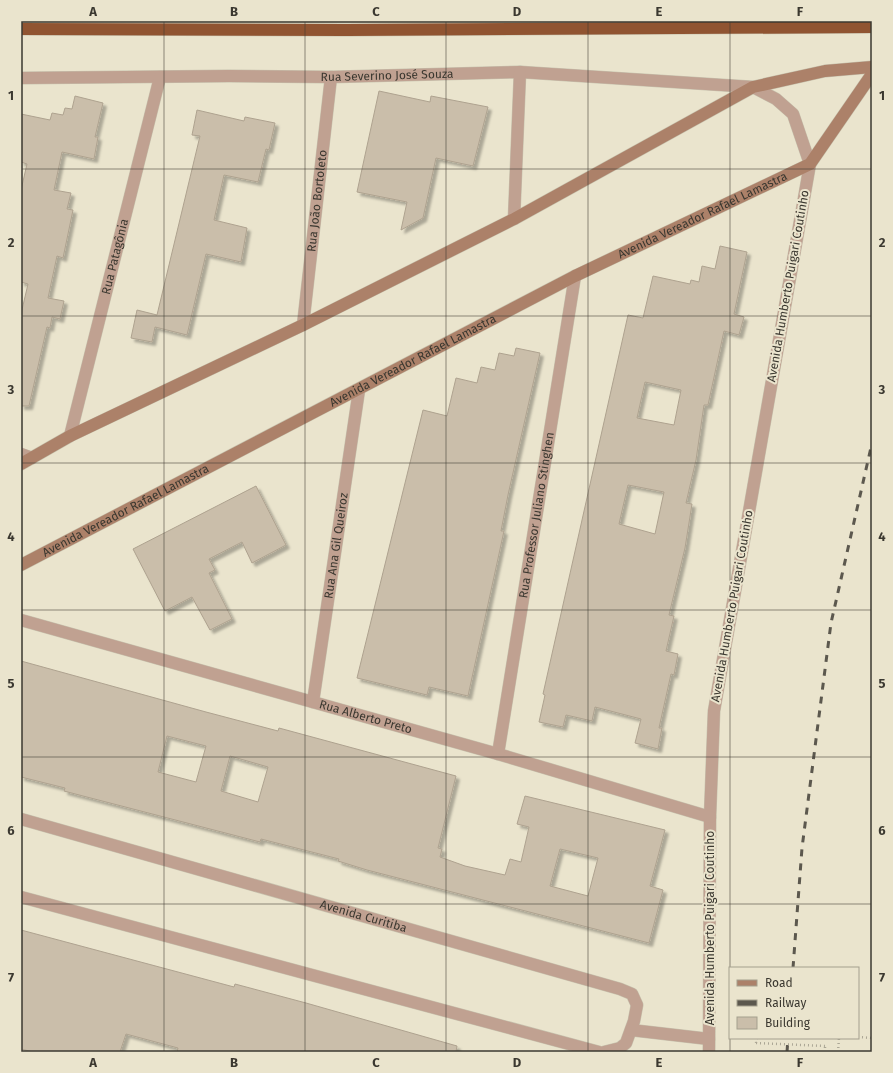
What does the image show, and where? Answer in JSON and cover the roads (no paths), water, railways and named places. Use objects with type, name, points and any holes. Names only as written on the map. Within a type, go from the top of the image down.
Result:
[{"type":"highway","points":[[21,29],[347,30],[872,27]]},
{"type":"street","points":[[21,464],[26,456],[303,324],[514,219],[753,88],[825,71],[872,67]]},
{"type":"street","points":[[514,219],[520,72]]},
{"type":"street","name":"Rua Severino José Souza","points":[[21,78],[331,77],[520,72],[753,88]]},
{"type":"street","points":[[810,164],[872,74]]},
{"type":"street","name":"Rua Patagônia","points":[[70,436],[160,77]]},
{"type":"street","name":"Rua João Bortoleto","points":[[303,324],[331,77]]},
{"type":"street","points":[[753,88],[776,99],[793,114],[810,164]]},
{"type":"street","name":"Avenida Vereador Rafael Lamastra","points":[[21,565],[575,276],[810,164]]},
{"type":"street","name":"Avenida Humberto Puigari Coutinho","points":[[709,1052],[710,817],[714,711],[810,164]]},
{"type":"street","name":"Rua Professor Juliano Stinghen","points":[[498,754],[575,276]]},
{"type":"street","name":"Rua Ana Gil Queiroz","points":[[312,702],[359,390]]},
{"type":"street","name":"Rua Alberto Preto","points":[[21,620],[498,754],[710,817]]},
{"type":"street","name":"Avenida Curitiba","points":[[21,820],[620,989],[632,994],[636,1005],[631,1030],[626,1043],[620,1048],[604,1052]]},
{"type":"street","points":[[21,897],[599,1052]]},
{"type":"street","points":[[631,1030],[710,1039]]},
{"type":"railway","points":[[793,967],[802,848],[831,623],[872,443]]},
{"type":"railway","points":[[787,1052],[788,1039]]}]
